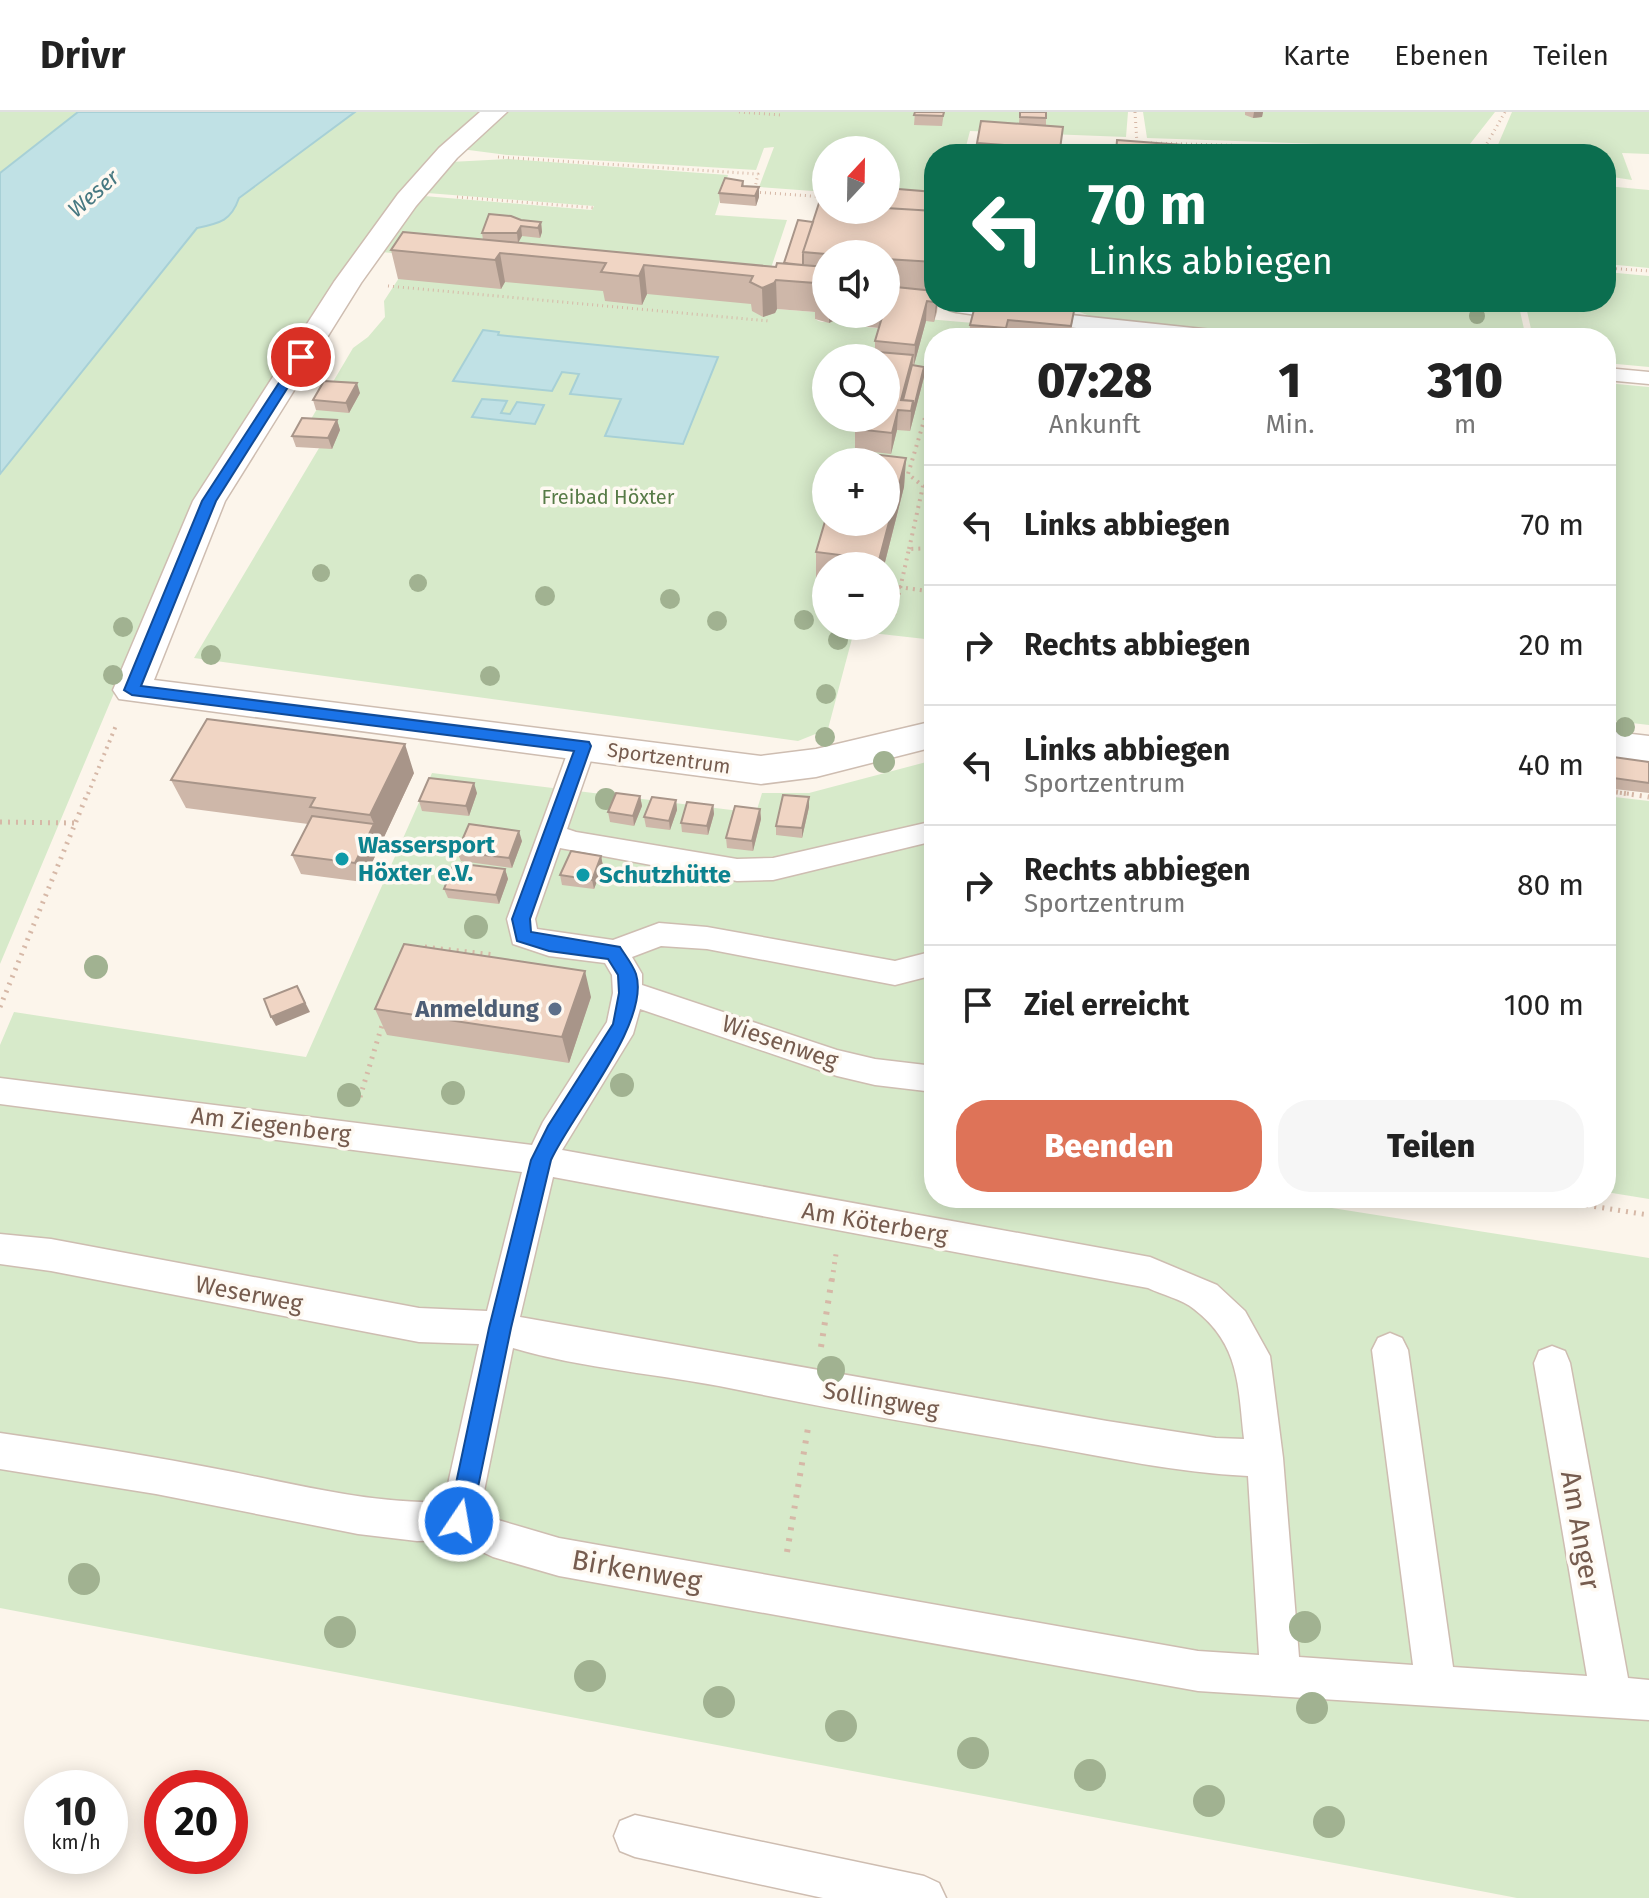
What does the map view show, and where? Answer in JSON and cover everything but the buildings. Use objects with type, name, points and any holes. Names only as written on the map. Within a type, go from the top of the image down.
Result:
[{"type":"street","points":[[132,690],[209,501],[348,282],[413,193],[448,153],[495,112]]},
{"type":"street","name":"Sportzentrum","points":[[132,690],[761,770],[816,763],[924,736]]},
{"type":"street","points":[[1616,746],[1649,750]]},
{"type":"lane","points":[[1064,312],[1167,328]]},
{"type":"lane","points":[[1616,375],[1649,378]]},
{"type":"lane","points":[[583,746],[521,919],[523,936],[549,944],[614,952],[659,934],[707,938],[895,973],[924,966]]},
{"type":"lane","points":[[552,834],[573,842],[737,870],[773,869],[924,833]]},
{"type":"lane","points":[[459,1521],[500,1328],[541,1160],[554,1132],[622,1025],[628,993],[627,974],[614,952]]},
{"type":"lane","name":"Wiesenweg","points":[[628,993],[682,1008],[828,1060],[869,1071],[924,1078]]},
{"type":"lane","name":"Am Ziegenberg","points":[[0,1091],[541,1160]]},
{"type":"lane","name":"Am Köterberg","points":[[541,1160],[1150,1273],[1205,1296],[1233,1323],[1252,1356],[1265,1458]]},
{"type":"lane","name":"Weserweg","points":[[0,1249],[51,1255],[419,1325],[500,1328]]},
{"type":"lane","name":"Sollingweg","points":[[500,1328],[538,1339],[669,1359],[1077,1434],[1216,1456],[1265,1458]]},
{"type":"lane","points":[[1390,1350],[1436,1686]]},
{"type":"lane","name":"Am Anger","points":[[1552,1363],[1630,1699]]},
{"type":"lane","name":"Birkenweg","points":[[0,1451],[156,1475],[358,1515],[417,1522],[459,1521],[493,1538],[559,1557],[1198,1671],[1630,1699]]},
{"type":"lane","points":[[1265,1458],[1280,1678]]},
{"type":"lane","points":[[635,1836],[924,1898]]},
{"type":"path","points":[[739,112],[781,115]]},
{"type":"path","points":[[1135,112],[1137,144],[1245,144]]},
{"type":"path","points":[[1487,144],[1505,112]]},
{"type":"path","points":[[493,157],[758,174],[754,192],[812,196]]},
{"type":"path","points":[[413,193],[596,208]]},
{"type":"path","points":[[1616,269],[1649,271]]},
{"type":"path","points":[[348,282],[769,321]]},
{"type":"path","points":[[900,583],[923,486],[908,474],[916,439],[924,427]]},
{"type":"path","points":[[909,549],[924,548]]},
{"type":"path","points":[[900,587],[924,591]]},
{"type":"path","points":[[0,1007],[74,823],[132,690]]},
{"type":"path","points":[[1616,792],[1649,797]]},
{"type":"path","points":[[0,822],[74,823]]},
{"type":"path","points":[[414,954],[424,947],[503,956],[523,936]]},
{"type":"path","points":[[342,1134],[364,1090],[371,1054],[385,1015]]},
{"type":"path","points":[[1604,1208],[1649,1215]]},
{"type":"green space","points":[[0,112],[78,112],[0,173]]},
{"type":"green space","points":[[355,112],[487,112],[465,129],[194,503],[0,964],[0,474],[197,228],[224,220],[239,198]]},
{"type":"green space","points":[[505,112],[1128,112],[1126,137],[970,131],[967,144],[924,144],[924,200],[900,198],[900,136],[812,136],[812,191],[759,187],[774,147],[764,148],[756,170],[507,155],[461,149]]},
{"type":"green space","points":[[1143,112],[1495,112],[1470,144],[1321,144],[1147,138]]},
{"type":"green space","points":[[1512,112],[1649,112],[1649,154],[1622,153],[1632,180],[1616,178],[1616,144],[1498,144]]},
{"type":"green space","points":[[508,159],[728,175],[715,215],[787,220],[765,286],[381,252],[424,196],[592,210],[594,206],[427,193],[450,162]]},
{"type":"green space","points":[[1616,187],[1649,190],[1649,268],[1616,265]]},
{"type":"green space","name":"Freibad Höxter","points":[[410,261],[781,297],[777,309],[812,312],[812,328],[884,329],[880,344],[812,344],[812,432],[900,432],[900,344],[888,344],[890,328],[900,328],[900,317],[1032,328],[924,328],[924,639],[900,636],[900,552],[812,552],[812,640],[852,640],[828,729],[798,741],[194,658],[325,438],[301,436],[353,348],[368,337],[385,317],[384,301]]},
{"type":"green space","points":[[1616,273],[1649,276],[1649,367],[1616,364],[1616,328],[1531,328],[1527,312],[1616,312]]},
{"type":"green space","points":[[1080,312],[1520,312],[1524,328],[1194,328],[1097,319]]},
{"type":"green space","points":[[1616,384],[1649,387],[1649,725],[1616,721]]},
{"type":"green space","points":[[924,763],[924,1208],[1332,1208],[1649,1258],[1649,1898],[1517,1898],[0,1608],[0,1045],[14,1012],[306,1057],[432,773],[756,813],[762,793],[809,793]]},
{"type":"green space","points":[[1616,797],[1649,801],[1649,1199],[1616,1194]]},
{"type":"water","name":"Weser","points":[[78,112],[355,112],[239,198],[224,220],[197,228],[0,474],[0,173]]},
{"type":"water","points":[[483,330],[499,332],[498,335],[718,357],[683,444],[605,436],[621,399],[570,394],[579,374],[562,372],[552,391],[453,381]]},
{"type":"water","points":[[482,399],[507,401],[501,413],[510,414],[517,402],[544,405],[535,424],[472,417]]},
{"type":"place","name":"Wassersport Höxter e.V.","points":[[342,859]]},
{"type":"place","name":"Schutzhütte","points":[[583,875]]},
{"type":"place","name":"Anmeldung","points":[[555,1009]]},
{"type":"route","points":[[301,357],[209,501],[132,690],[583,746],[521,919],[523,936],[549,944],[614,952],[627,974],[628,993],[622,1025],[554,1132],[541,1160],[500,1328],[459,1521]]}]
